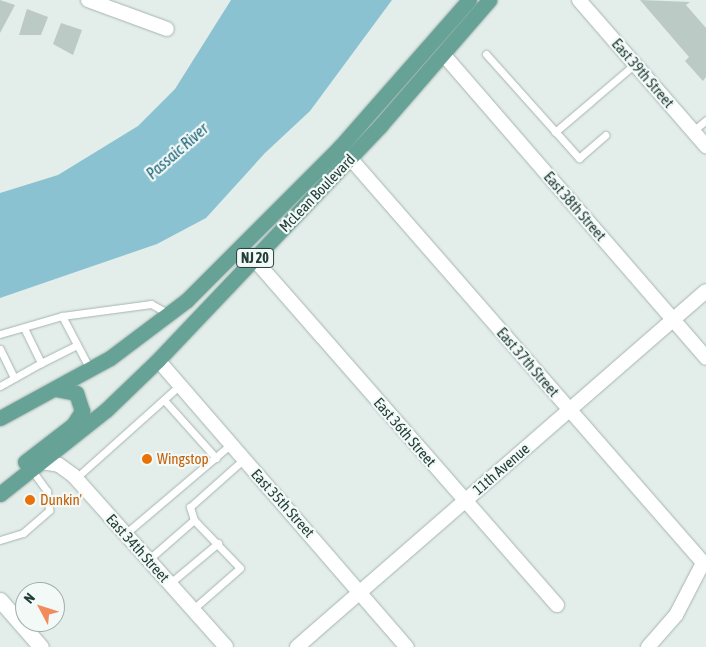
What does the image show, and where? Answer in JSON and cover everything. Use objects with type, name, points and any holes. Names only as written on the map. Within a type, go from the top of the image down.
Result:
[{"type":"main road","name":"McLean Boulevard","points":[[0,418],[90,369],[170,314],[235,255],[339,148],[469,0]]},
{"type":"main road","name":"McLean Boulevard","points":[[0,494],[106,410],[158,360],[350,158],[490,0]]},
{"type":"main road","points":[[0,481],[79,418],[82,404],[76,393],[55,389]]},
{"type":"main road","points":[[0,600],[41,647]]},
{"type":"street","points":[[88,0],[167,29]]},
{"type":"street","name":"East 39th Street","points":[[579,0],[706,146]]},
{"type":"street","name":"East 38th Street","points":[[443,54],[706,358]]},
{"type":"street","name":"East 37th Street","points":[[350,158],[705,564]]},
{"type":"street","name":"East 36th Street","points":[[254,259],[557,605]]},
{"type":"street","name":"11th Avenue","points":[[297,647],[706,291]]},
{"type":"street","name":"East 35th Street","points":[[158,360],[361,591],[407,647]]},
{"type":"street","name":"East 34th Street","points":[[37,466],[59,466],[76,478],[226,647]]},
{"type":"street","points":[[648,647],[676,615],[705,564]]},
{"type":"lane","points":[[486,54],[579,158],[605,135]]},
{"type":"lane","points":[[555,132],[635,64]]},
{"type":"lane","points":[[693,131],[706,120]]},
{"type":"lane","points":[[0,334],[62,316],[151,304],[170,314]]},
{"type":"lane","points":[[62,316],[90,369]]},
{"type":"lane","points":[[24,328],[41,362]]},
{"type":"lane","points":[[0,386],[41,362],[77,345]]},
{"type":"lane","points":[[0,349],[14,378]]},
{"type":"lane","points":[[76,478],[180,385]]},
{"type":"lane","points":[[164,400],[216,458]]},
{"type":"lane","points":[[126,534],[231,444]]},
{"type":"lane","points":[[192,610],[240,568],[194,520],[190,507],[244,459]]},
{"type":"lane","points":[[1,537],[23,532],[49,510],[47,491],[37,466]]},
{"type":"lane","points":[[148,560],[194,520]]},
{"type":"lane","points":[[169,584],[218,543]]},
{"type":"water","name":"Passaic River","points":[[231,0],[392,0],[310,111],[265,153],[206,218],[157,244],[0,298],[0,193],[58,175],[138,126],[175,89]]},
{"type":"building","points":[[0,0],[15,5],[0,33]]},
{"type":"building","points":[[640,0],[690,2],[686,5],[706,28],[706,77],[703,81],[685,61],[689,57]]},
{"type":"building","points":[[27,9],[48,17],[41,35],[19,35]]},
{"type":"building","points":[[61,23],[82,30],[73,55],[53,44]]},
{"type":"place","name":"Wingstop","points":[[147,459]]},
{"type":"place","name":"Dunkin'","points":[[30,500]]}]
